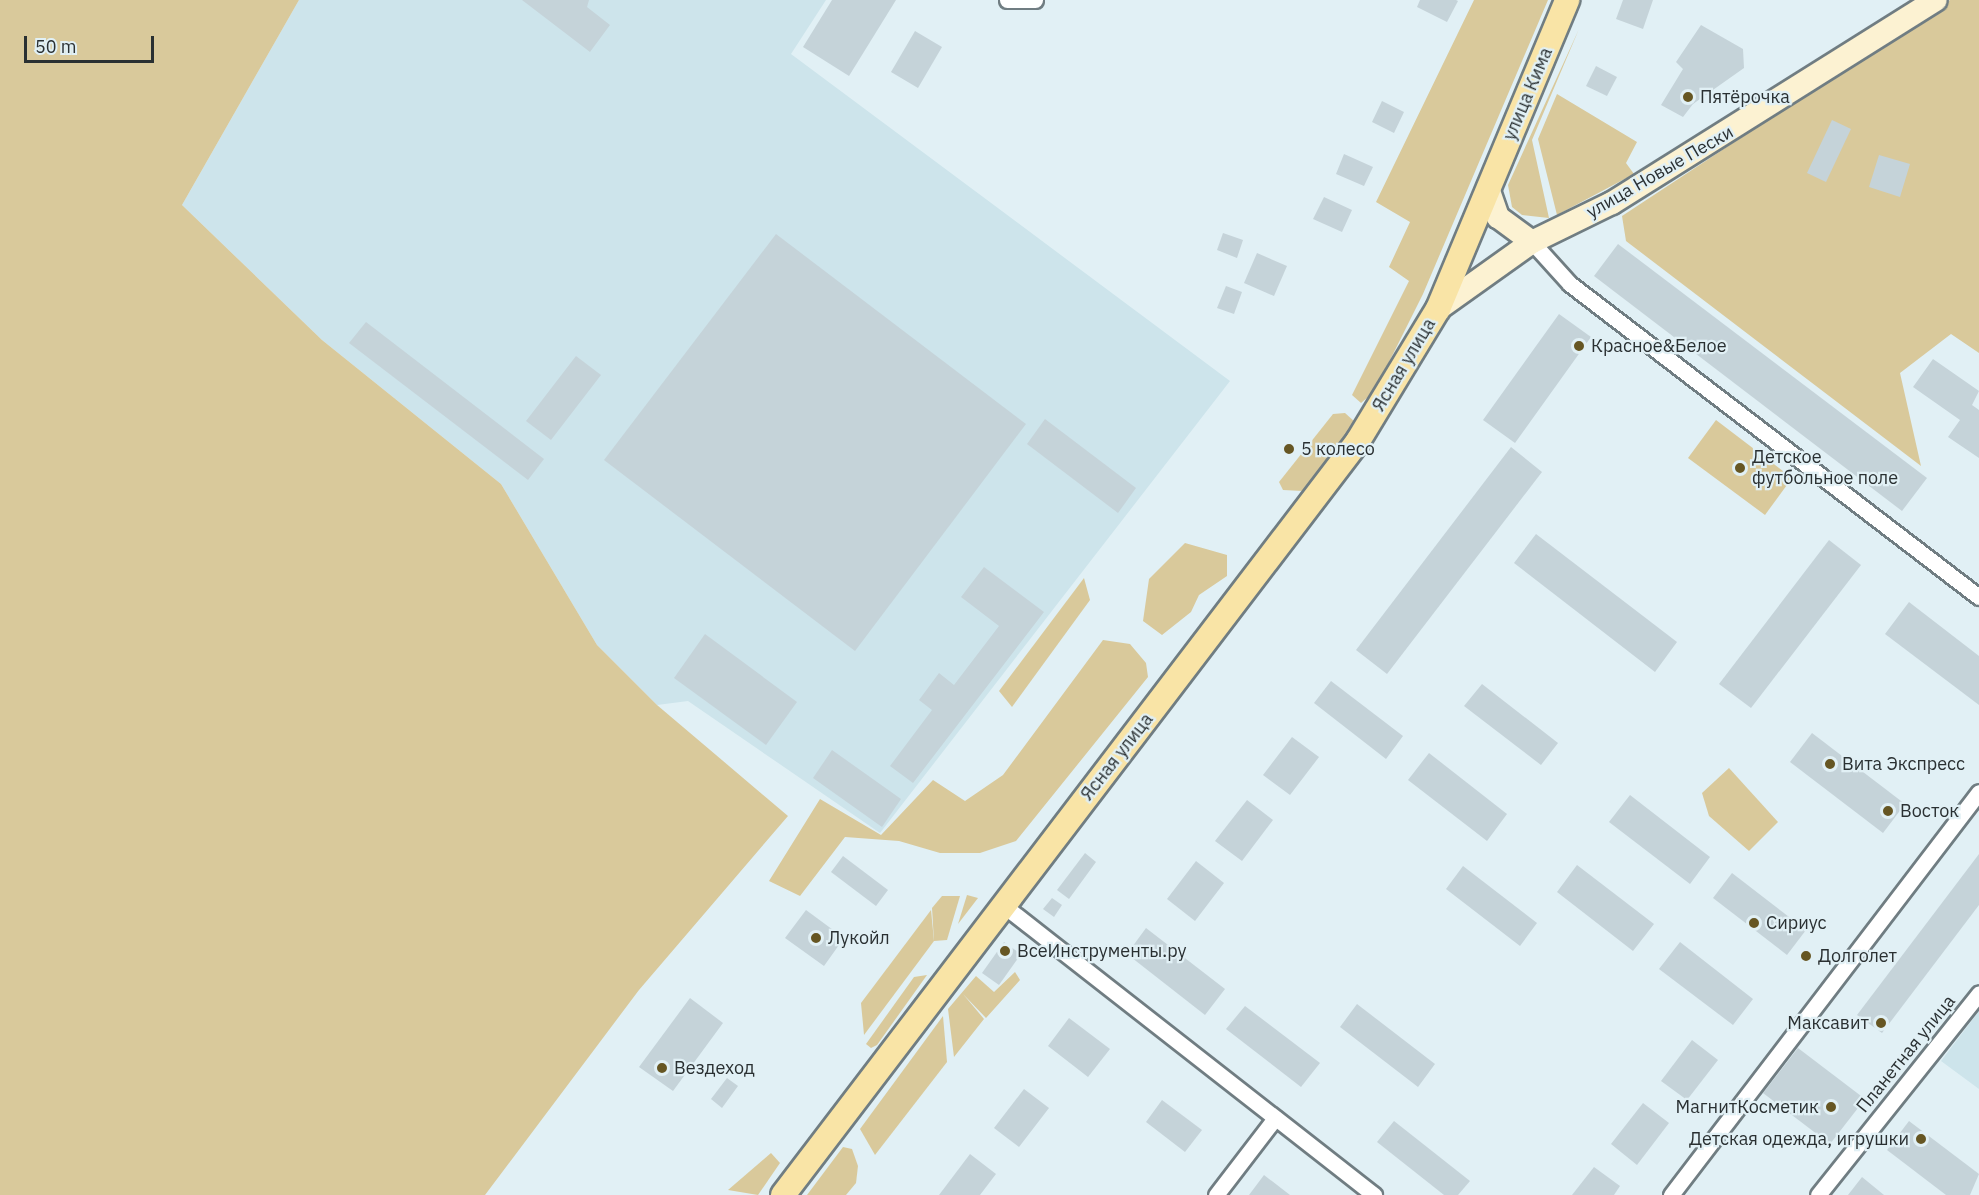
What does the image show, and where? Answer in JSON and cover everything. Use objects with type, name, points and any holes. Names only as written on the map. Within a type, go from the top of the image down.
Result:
[{"type":"main road","name":"улица Кима","points":[[1437,309],[1567,0]]},
{"type":"main road","name":"улица Новые Пески","points":[[1437,309],[1532,242],[1612,203],[1936,0]]},
{"type":"main road","points":[[1488,188],[1498,217],[1532,242]]},
{"type":"main road","name":"Ясная улица","points":[[783,1195],[1358,441],[1437,309]]},
{"type":"street","points":[[1007,0],[1035,0]]},
{"type":"street","points":[[1532,242],[1570,284],[1979,597]]},
{"type":"street","points":[[1671,1195],[1979,792]]},
{"type":"street","points":[[1004,905],[1374,1195]]},
{"type":"street","name":"Планетная улица","points":[[1818,1195],[1979,993]]},
{"type":"street","points":[[1216,1195],[1275,1118]]},
{"type":"shaded area","points":[[0,0],[299,0],[182,205],[322,340],[501,484],[597,645],[657,705],[788,816],[639,990],[485,1195],[0,1195]]},
{"type":"shaded area","points":[[299,0],[826,0],[791,54],[1230,381],[880,833],[688,701],[657,705],[597,645],[501,484],[322,340],[182,205]]},
{"type":"shaded area","points":[[1474,0],[1548,0],[1423,294],[1374,392],[1361,403],[1352,395],[1409,281],[1389,267],[1410,222],[1376,202]]},
{"type":"shaded area","points":[[1950,0],[1979,0],[1979,353],[1951,334],[1900,373],[1921,466],[1626,241],[1622,216]]},
{"type":"shaded area","points":[[1579,29],[1532,140],[1549,218],[1522,215],[1512,207],[1508,185]]},
{"type":"shaded area","points":[[1557,94],[1637,142],[1626,163],[1634,174],[1557,215],[1538,139]]},
{"type":"shaded area","points":[[1345,413],[1355,422],[1303,491],[1283,490],[1279,482],[1333,414]]},
{"type":"shaded area","name":"Детское футбольное поле","points":[[1716,420],[1792,478],[1765,515],[1688,458]]},
{"type":"shaded area","points":[[1185,543],[1227,555],[1227,576],[1199,595],[1191,612],[1162,635],[1143,621],[1149,579]]},
{"type":"shaded area","points":[[1084,578],[1090,600],[1012,707],[999,691]]},
{"type":"shaded area","points":[[1103,640],[1130,644],[1146,663],[1148,677],[1016,841],[980,853],[940,853],[899,841],[845,837],[800,896],[769,881],[820,799],[881,835],[933,780],[965,801],[1003,775]]},
{"type":"shaded area","points":[[1729,768],[1778,822],[1749,851],[1709,816],[1702,793]]},
{"type":"shaded area","points":[[967,895],[978,898],[958,924]]},
{"type":"shaded area","points":[[942,896],[960,896],[947,940],[934,941],[932,908]]},
{"type":"shaded area","points":[[931,910],[934,941],[864,1035],[861,1003]]},
{"type":"shaded area","points":[[1015,972],[1020,980],[986,1018],[963,994],[984,1019],[954,1057],[948,1009],[976,976],[994,992]]},
{"type":"shaded area","points":[[927,975],[877,1045],[871,1048],[866,1044],[914,977]]},
{"type":"shaded area","points":[[1979,1011],[1979,1089],[1941,1061]]},
{"type":"shaded area","points":[[943,1016],[947,1062],[875,1155],[860,1129]]},
{"type":"shaded area","points":[[843,1147],[852,1149],[858,1166],[856,1183],[846,1195],[807,1195]]},
{"type":"shaded area","points":[[771,1153],[780,1163],[758,1195],[728,1190]]},
{"type":"building","points":[[522,0],[589,0],[587,7],[610,25],[590,52]]},
{"type":"building","points":[[832,0],[896,0],[849,76],[803,47]]},
{"type":"building","points":[[1420,0],[1458,1],[1447,22],[1417,7]]},
{"type":"building","points":[[1623,0],[1653,0],[1643,29],[1616,19]]},
{"type":"building","points":[[1701,25],[1743,49],[1744,68],[1693,104],[1683,117],[1661,105],[1683,69],[1676,62]]},
{"type":"building","points":[[915,31],[942,47],[918,88],[891,72]]},
{"type":"building","points":[[1596,66],[1617,77],[1607,96],[1586,86]]},
{"type":"building","points":[[1382,101],[1404,112],[1394,133],[1372,122]]},
{"type":"building","points":[[1832,120],[1851,129],[1826,182],[1807,173]]},
{"type":"building","points":[[1344,154],[1373,167],[1364,186],[1336,174]]},
{"type":"building","points":[[1879,155],[1910,164],[1900,197],[1869,187]]},
{"type":"building","points":[[1324,197],[1352,210],[1342,232],[1313,219]]},
{"type":"building","points":[[1223,233],[1243,240],[1237,258],[1217,250]]},
{"type":"building","points":[[776,234],[1026,424],[855,651],[604,460]]},
{"type":"building","points":[[1618,244],[1927,478],[1902,511],[1594,276]]},
{"type":"building","points":[[1257,253],[1287,266],[1274,296],[1244,283]]},
{"type":"building","points":[[1226,286],[1242,292],[1234,314],[1217,308]]},
{"type":"building","points":[[1559,314],[1591,337],[1515,443],[1483,420]]},
{"type":"building","points":[[366,322],[544,459],[528,480],[349,343]]},
{"type":"building","points":[[576,356],[601,375],[551,440],[526,421]]},
{"type":"building","points":[[1933,359],[1979,391],[1972,405],[1979,410],[1979,458],[1948,437],[1960,420],[1913,387]]},
{"type":"building","points":[[1045,419],[1136,488],[1118,513],[1027,444]]},
{"type":"building","points":[[1511,447],[1542,472],[1387,674],[1356,650]]},
{"type":"building","points":[[1536,534],[1677,642],[1655,672],[1514,563]]},
{"type":"building","points":[[1829,540],[1861,565],[1751,708],[1719,684]]},
{"type":"building","points":[[984,567],[1044,612],[913,783],[890,766],[932,710],[919,700],[939,673],[954,685],[999,626],[961,597]]},
{"type":"building","points":[[1909,602],[1979,656],[1979,705],[1885,634]]},
{"type":"building","points":[[705,634],[797,702],[766,745],[674,678]]},
{"type":"building","points":[[1331,681],[1403,736],[1386,759],[1314,703]]},
{"type":"building","points":[[1482,684],[1558,743],[1541,765],[1464,706]]},
{"type":"building","points":[[1812,733],[1905,804],[1883,833],[1790,762]]},
{"type":"building","points":[[1292,737],[1319,757],[1290,795],[1263,775]]},
{"type":"building","points":[[832,750],[901,799],[882,827],[813,778]]},
{"type":"building","points":[[1429,753],[1507,814],[1487,841],[1408,780]]},
{"type":"building","points":[[1630,795],[1710,857],[1690,884],[1609,822]]},
{"type":"building","points":[[1247,800],[1273,820],[1242,861],[1215,841]]},
{"type":"building","points":[[1085,853],[1096,862],[1069,899],[1057,890]]},
{"type":"building","points":[[1979,854],[1979,905],[1882,1033],[1857,1015]]},
{"type":"building","points":[[843,856],[888,890],[876,906],[831,872]]},
{"type":"building","points":[[1196,861],[1224,883],[1195,921],[1167,899]]},
{"type":"building","points":[[1577,865],[1654,924],[1633,951],[1557,892]]},
{"type":"building","points":[[1463,866],[1537,923],[1520,946],[1446,889]]},
{"type":"building","points":[[1732,873],[1806,930],[1787,955],[1713,898]]},
{"type":"building","points":[[1052,898],[1062,905],[1054,917],[1043,909]]},
{"type":"building","points":[[806,910],[844,938],[824,966],[785,938]]},
{"type":"building","points":[[1146,928],[1225,989],[1205,1015],[1127,954]]},
{"type":"building","points":[[1004,942],[1021,954],[999,985],[982,973]]},
{"type":"building","points":[[1680,942],[1753,999],[1733,1025],[1659,969]]},
{"type":"building","points":[[690,998],[723,1023],[673,1091],[639,1067]]},
{"type":"building","points":[[1357,1004],[1435,1064],[1418,1087],[1340,1027]]},
{"type":"building","points":[[1245,1006],[1320,1063],[1301,1087],[1226,1029]]},
{"type":"building","points":[[1069,1018],[1110,1049],[1088,1077],[1048,1046]]},
{"type":"building","points":[[1692,1040],[1718,1060],[1687,1100],[1661,1081]]},
{"type":"building","points":[[1798,1048],[1865,1099],[1830,1144],[1763,1093]]},
{"type":"building","points":[[727,1078],[738,1086],[722,1108],[711,1099]]},
{"type":"building","points":[[1024,1089],[1049,1108],[1019,1147],[994,1128]]},
{"type":"building","points":[[1162,1100],[1202,1130],[1185,1152],[1146,1122]]},
{"type":"building","points":[[1643,1103],[1669,1123],[1637,1165],[1611,1144]]},
{"type":"building","points":[[1394,1121],[1470,1181],[1458,1195],[1444,1195],[1377,1142]]},
{"type":"building","points":[[1909,1121],[1979,1174],[1970,1195],[1946,1195],[1887,1150]]},
{"type":"building","points":[[970,1154],[996,1174],[980,1195],[939,1195]]},
{"type":"building","points":[[1594,1167],[1620,1186],[1614,1195],[1572,1195]]},
{"type":"building","points":[[1264,1175],[1290,1195],[1249,1195]]},
{"type":"building","points":[[1862,1177],[1884,1195],[1848,1195]]},
{"type":"place","name":"Пятёрочка","points":[[1688,97]]},
{"type":"place","name":"Красное&Белое","points":[[1579,346]]},
{"type":"place","name":"5 колесо","points":[[1289,449]]},
{"type":"place","name":"Детское футбольное поле","points":[[1740,468]]},
{"type":"place","name":"Вита Экспресс","points":[[1830,764]]},
{"type":"place","name":"Восток","points":[[1888,811]]},
{"type":"place","name":"Сириус","points":[[1754,923]]},
{"type":"place","name":"Лукойл","points":[[816,938]]},
{"type":"place","name":"ВсеИнструменты.ру","points":[[1005,951]]},
{"type":"place","name":"Долголет","points":[[1806,956]]},
{"type":"place","name":"Максавит","points":[[1881,1023]]},
{"type":"place","name":"Вездеход","points":[[662,1068]]},
{"type":"place","name":"МагнитКосметик","points":[[1831,1107]]},
{"type":"place","name":"Детская одежда, игрушки","points":[[1921,1139]]}]
